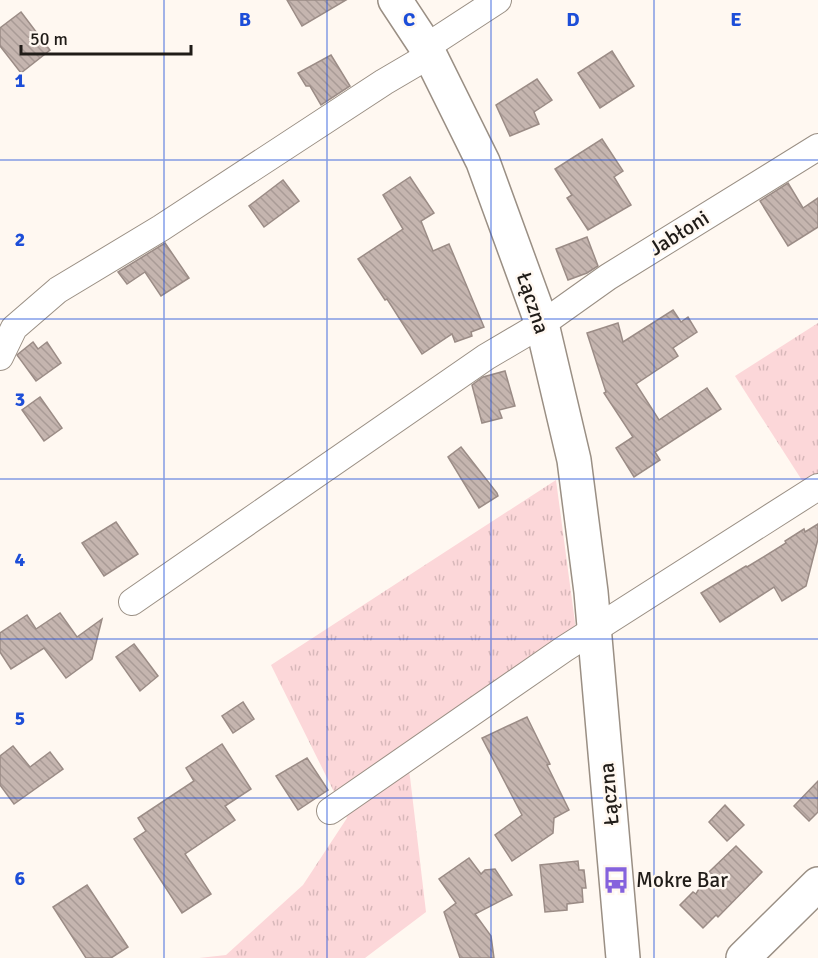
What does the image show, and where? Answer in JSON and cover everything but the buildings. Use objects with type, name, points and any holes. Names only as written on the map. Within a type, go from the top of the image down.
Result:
[{"type":"street","name":"Łączna","points":[[395,0],[428,51],[483,162],[542,324],[574,460],[594,630],[623,958]]},
{"type":"street","points":[[0,357],[14,328],[57,290],[161,228],[384,82],[498,0]]},
{"type":"street","name":"Jabłoni","points":[[132,602],[486,357],[542,324],[608,277],[818,147]]},
{"type":"street","points":[[330,811],[564,649],[818,487]]},
{"type":"street","points":[[743,958],[818,884]]},
{"type":"green space","points":[[818,323],[818,476],[805,485],[735,376]]},
{"type":"green space","points":[[556,480],[576,630],[404,746],[410,777],[426,912],[365,958],[199,958],[226,955],[303,885],[347,818],[271,665]]},
{"type":"place","name":"Mokre Bar","points":[[616,880]]}]
